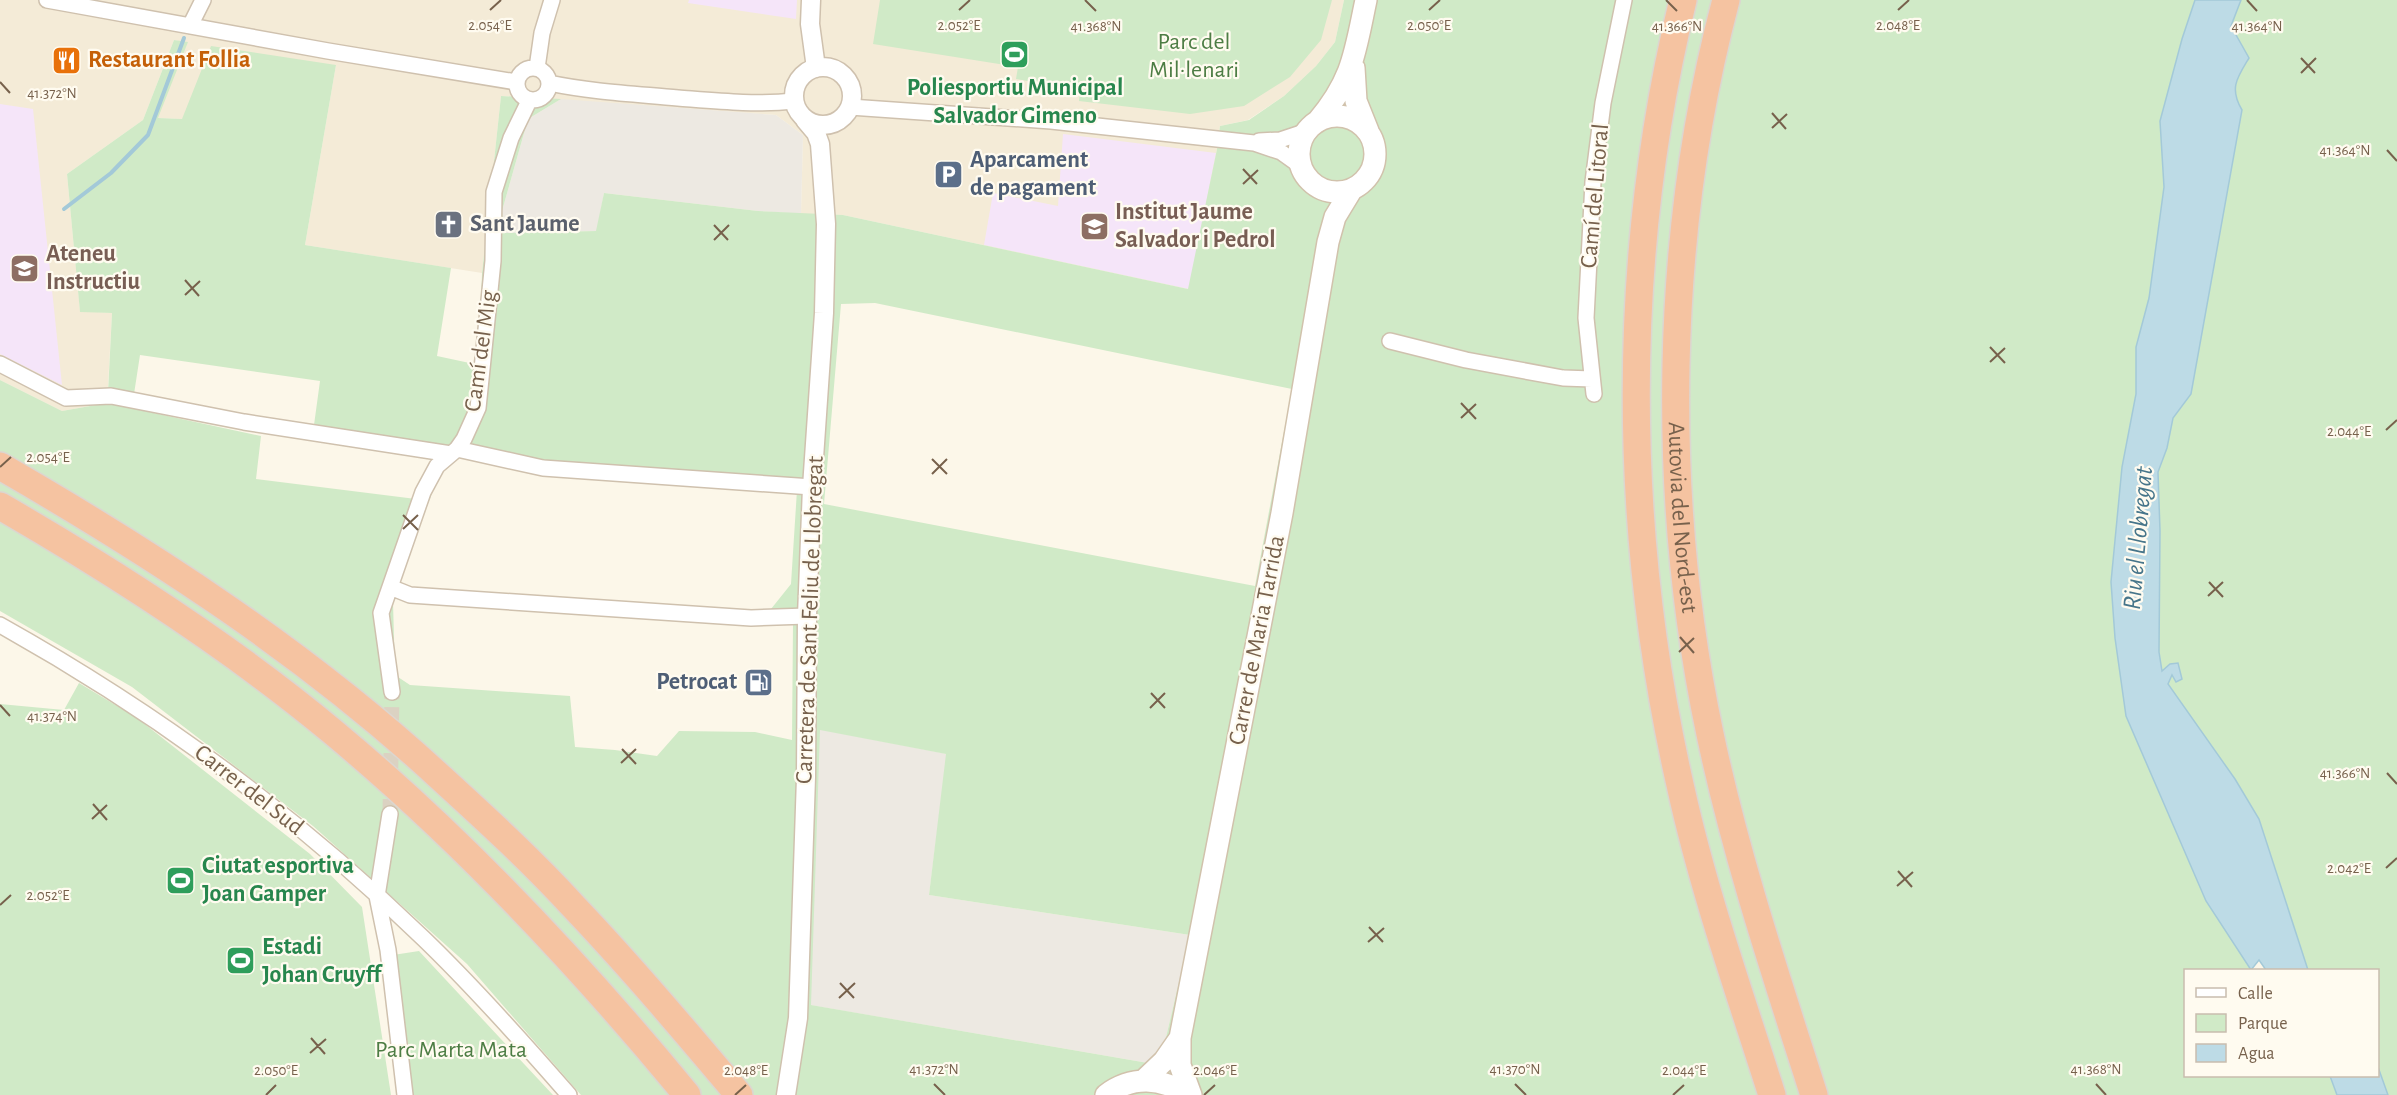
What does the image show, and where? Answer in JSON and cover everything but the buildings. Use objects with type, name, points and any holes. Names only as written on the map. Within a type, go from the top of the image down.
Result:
[{"type":"highway","name":"Autovia del Nord-est","points":[[1726,0],[1716,37],[1700,124],[1683,250],[1678,328],[1677,409],[1682,536],[1698,663],[1722,787],[1750,893],[1814,1095]]},
{"type":"highway","points":[[1716,37],[1731,0]]},
{"type":"highway","name":"Autovia del Nord-est","points":[[1680,8],[1653,162],[1642,255],[1638,325],[1638,456],[1646,580],[1660,685],[1681,792],[1718,928],[1772,1095]]},
{"type":"highway","points":[[0,466],[68,505],[186,579],[278,645],[369,715],[439,776],[574,906],[649,989],[739,1095]]},
{"type":"highway","points":[[0,506],[54,537],[188,623],[269,682],[350,746],[510,896],[621,1015],[687,1095]]},
{"type":"main road","points":[[1353,64],[1356,101],[1374,147],[1374,164],[1366,179],[1352,189],[1331,191],[1318,187],[1307,174],[1300,146],[1312,126],[1338,97],[1353,64],[1366,0]]},
{"type":"main road","points":[[1312,126],[1330,117],[1344,117],[1357,122],[1368,131]]},
{"type":"main road","name":"Carrer de Maria Tarrida","points":[[1307,174],[1322,209],[1328,242]]},
{"type":"main road","name":"Carrer de Maria Tarrida","points":[[1180,1038],[1282,513],[1328,242],[1335,217],[1352,189]]},
{"type":"main road","points":[[1143,1081],[1164,1061],[1180,1038]]},
{"type":"main road","points":[[1180,1038],[1180,1065],[1189,1095]]},
{"type":"main road","points":[[1106,1095],[1119,1086],[1143,1081],[1166,1083],[1189,1095]]},
{"type":"street","points":[[46,0],[415,67],[516,82]]},
{"type":"street","points":[[190,26],[203,0]]},
{"type":"street","points":[[537,68],[540,44],[552,0]]},
{"type":"street","points":[[811,0],[810,24],[816,68]]},
{"type":"street","name":"Camí del Litoral","points":[[1390,341],[1466,360],[1563,378],[1593,387],[1586,318],[1593,182],[1603,103],[1624,0]]},
{"type":"street","points":[[529,68],[537,68],[543,71],[549,83],[544,97],[529,101],[518,92],[516,82],[522,72],[529,68]]},
{"type":"street","points":[[820,144],[825,134],[850,107],[852,93],[845,77],[830,68],[816,68],[799,80],[794,92],[794,101],[805,120],[818,125],[835,123]]},
{"type":"street","points":[[549,83],[577,89],[730,102],[794,101]]},
{"type":"street","name":"Camí del Mig","points":[[392,692],[381,613],[423,492],[437,466],[454,452],[478,408],[493,261],[494,192],[511,138],[529,101]]},
{"type":"street","points":[[850,107],[1051,121],[1254,143],[1281,152],[1307,174]]},
{"type":"street","name":"Carretera de Sant Feliu de Llobregat","points":[[786,1095],[798,1018],[806,785],[807,616],[812,487],[824,313],[826,224],[820,144],[816,133],[805,120]]},
{"type":"street","points":[[1254,143],[1280,140],[1312,126]]},
{"type":"street","points":[[0,364],[66,398],[111,396],[244,422],[454,452],[543,468],[812,487]]},
{"type":"street","points":[[390,587],[410,595],[611,609],[751,618],[807,616]]},
{"type":"street","name":"Carrer del Sud","points":[[0,625],[89,676],[177,734],[279,811],[408,924],[508,1026],[569,1095]]},
{"type":"street","points":[[390,814],[376,896],[387,940],[405,1095]]},
{"type":"street","points":[[387,940],[393,932],[408,924]]},
{"type":"shaded area","points":[[0,0],[1344,0],[1335,42],[1316,66],[1284,96],[1248,120],[1220,126],[1189,289],[843,215],[801,214],[803,135],[776,115],[501,96],[482,273],[305,245],[336,65],[182,119],[157,118],[187,43],[174,40],[143,120],[67,174],[80,311],[112,313],[107,403],[62,411],[0,380]]},
{"type":"shaded area","points":[[689,0],[797,0],[796,19],[688,3]]},
{"type":"shaded area","points":[[561,99],[776,115],[803,135],[801,214],[604,193],[597,231],[505,233],[502,211],[528,119]]},
{"type":"shaded area","name":"Ateneu Instructiu","points":[[0,104],[33,109],[62,385],[0,354]]},
{"type":"shaded area","name":"Institut Jaume Salvador i Pedrol","points":[[1063,134],[1216,153],[1189,289],[984,245],[993,193],[1058,206]]},
{"type":"shaded area","points":[[819,729],[947,754],[929,895],[1190,935],[1164,1046],[1148,1063],[810,1005]]},
{"type":"green space","name":"Parc del Mil·lenari","points":[[880,0],[1332,0],[1321,40],[1290,77],[1244,106],[1190,114],[1079,101],[1080,90],[1016,79],[1018,67],[873,44]]},
{"type":"green space","points":[[1344,0],[2195,0],[2160,121],[2164,187],[2149,298],[2136,347],[2136,394],[2122,467],[2111,582],[2115,638],[2121,674],[2251,969],[2184,969],[2184,1077],[2330,1077],[2337,1095],[581,1095],[467,964],[313,826],[132,687],[0,611],[0,380],[62,411],[107,403],[261,436],[256,479],[416,499],[441,448],[314,425],[320,381],[140,355],[134,394],[108,392],[112,313],[80,312],[67,174],[143,120],[174,40],[188,42],[158,118],[182,119],[211,46],[336,65],[305,245],[451,268],[437,356],[479,365],[482,273],[501,96],[561,99],[528,119],[502,211],[505,233],[596,231],[604,193],[758,211],[843,215],[1188,289],[1220,126],[1249,120],[1284,96],[1316,66],[1335,42]],"holes":[[[875,303],[1292,389],[1255,586],[824,504],[841,304]],[[464,454],[797,490],[791,584],[767,614],[793,623],[792,740],[755,732],[679,731],[657,756],[575,747],[570,696],[410,685],[395,675],[393,602],[398,582],[442,467]],[[820,730],[946,754],[929,895],[1190,935],[1164,1046],[1148,1063],[811,1005]]]},
{"type":"green space","points":[[2241,0],[2397,0],[2397,1095],[2388,1095],[2379,1070],[2379,969],[2308,969],[2259,819],[2235,779],[2168,684],[2178,663],[2162,672],[2159,652],[2158,472],[2167,448],[2173,418],[2191,394],[2237,102],[2234,83],[2248,58],[2231,26]]},
{"type":"green space","name":"Ciutat esportiva Joan Gamper","points":[[79,683],[137,718],[310,854],[362,907],[391,1095],[0,1095],[0,704],[64,710]]},
{"type":"green space","name":"Parc Marta Mata","points":[[419,951],[553,1095],[411,1095],[393,955]]},
{"type":"water","name":"Riu el Llobregat","points":[[2195,0],[2241,0],[2231,26],[2249,58],[2241,71],[2235,89],[2242,110],[2191,394],[2173,418],[2167,448],[2158,472],[2159,652],[2162,671],[2170,664],[2178,663],[2182,679],[2176,682],[2172,675],[2168,684],[2235,779],[2259,819],[2308,969],[2265,969],[2259,960],[2250,969],[2206,901],[2126,716],[2115,638],[2111,582],[2122,467],[2136,394],[2136,347],[2149,298],[2164,187],[2160,121]]},
{"type":"water","points":[[2379,1070],[2388,1095],[2337,1095],[2330,1077],[2379,1077]]},
{"type":"waterway","points":[[64,209],[111,173],[148,135],[184,38]]},
{"type":"tunnel","points":[[390,814],[392,692]]},
{"type":"place","name":"Poliesportiu Municipal Salvador Gimeno","points":[[1015,55]]},
{"type":"place","name":"Restaurant Follia","points":[[67,60]]},
{"type":"place","name":"Aparcament de pagament","points":[[949,174]]},
{"type":"place","name":"Sant Jaume","points":[[449,224]]},
{"type":"place","name":"Institut Jaume Salvador i Pedrol","points":[[1094,226]]},
{"type":"place","name":"Ateneu Instructiu","points":[[25,268]]},
{"type":"place","name":"Petrocat","points":[[758,682]]},
{"type":"place","name":"Ciutat esportiva Joan Gamper","points":[[181,880]]},
{"type":"place","name":"Estadi Johan Cruyff","points":[[241,961]]}]
